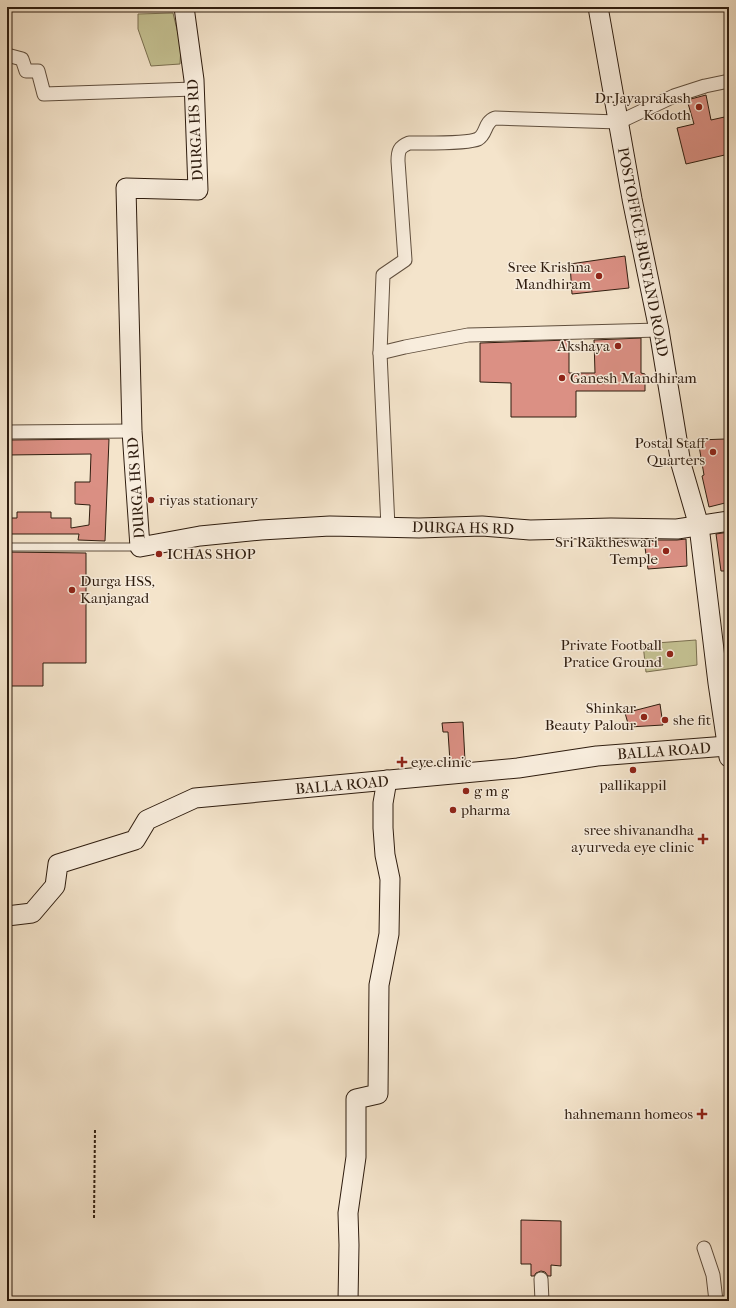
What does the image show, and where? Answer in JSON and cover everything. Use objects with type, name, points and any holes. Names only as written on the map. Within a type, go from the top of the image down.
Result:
[{"type":"street","name":"DURGA HS RD","points":[[184,7],[194,89],[198,190],[126,188],[132,431],[140,547],[200,536],[261,530],[330,526],[482,526],[530,530],[611,528],[677,529],[729,521]]},
{"type":"street","name":"POSTOFFICE-BUSTAND ROAD","points":[[598,7],[632,199],[659,330],[681,464],[699,526],[727,726],[728,751]]},
{"type":"street","points":[[7,55],[22,59],[26,71],[38,71],[44,94],[194,89]]},
{"type":"street","points":[[388,527],[380,353],[383,274],[405,260],[398,161],[398,152],[401,146],[409,143],[476,140],[482,135],[488,122],[495,118],[618,122],[674,96],[705,86],[729,81]]},
{"type":"street","points":[[380,353],[468,334],[659,330]]},
{"type":"street","points":[[7,432],[132,431]]},
{"type":"street","name":"BALLA ROAD","points":[[7,916],[32,913],[55,886],[58,864],[135,840],[148,820],[195,798],[518,768],[597,756],[728,751]]},
{"type":"street","points":[[348,1301],[348,1213],[356,1157],[356,1099],[378,1094],[379,985],[389,934],[390,879],[385,855],[383,828],[383,803],[387,780]]},
{"type":"street","points":[[704,1248],[713,1275],[716,1301]]},
{"type":"street","points":[[541,1279],[542,1301]]},
{"type":"lane","points":[[7,547],[140,547]]},
{"type":"path","points":[[94,1218],[95,1129]]},
{"type":"shaded area","points":[[173,13],[181,46],[180,64],[151,66],[138,29],[138,14]]},
{"type":"shaded area","name":"Private Football Pratice Ground","points":[[696,640],[697,665],[646,672],[643,644]]},
{"type":"building","points":[[706,95],[711,120],[729,116],[729,154],[686,164],[677,128],[694,124],[687,100]]},
{"type":"building","name":"Sree Krishna Mandhiram","points":[[625,256],[629,288],[572,294],[570,264]]},
{"type":"building","name":"Ganesh Mandhiram","points":[[641,338],[641,373],[645,374],[645,391],[576,391],[576,417],[511,417],[511,383],[480,382],[480,343],[569,340],[569,373],[595,373],[594,340]]},
{"type":"building","points":[[109,439],[105,541],[78,540],[79,534],[7,534],[7,518],[17,518],[17,512],[51,512],[51,518],[71,518],[71,528],[89,525],[90,505],[75,504],[75,482],[90,482],[91,454],[7,455],[7,440]]},
{"type":"building","points":[[725,439],[727,472],[729,472],[729,502],[709,507],[702,476],[704,475],[698,440]]},
{"type":"building","points":[[729,532],[729,571],[721,571],[716,534]]},
{"type":"building","name":"Sri Raktheswari Temple","points":[[686,539],[687,566],[648,569],[644,540]]},
{"type":"building","points":[[7,552],[86,553],[86,663],[43,663],[43,686],[7,686]]},
{"type":"building","name":"Shinkar Beauty Palour","points":[[660,704],[663,725],[629,727],[625,713]]},
{"type":"building","points":[[463,722],[465,761],[450,762],[448,732],[443,732],[442,723]]},
{"type":"building","points":[[521,1220],[561,1221],[561,1266],[551,1265],[551,1276],[548,1276],[545,1272],[541,1271],[536,1273],[534,1276],[531,1276],[531,1264],[521,1264]]},
{"type":"place","name":"Dr.Jayaprakash Kodoth","points":[[699,107]]},
{"type":"place","name":"Sree Krishna Mandhiram","points":[[599,276]]},
{"type":"place","name":"Akshaya","points":[[618,346]]},
{"type":"place","name":"Ganesh Mandhiram","points":[[562,378]]},
{"type":"place","name":"Postal Staff Quarters","points":[[713,452]]},
{"type":"place","name":"riyas stationary","points":[[151,500]]},
{"type":"place","name":"Sri Raktheswari Temple","points":[[666,551]]},
{"type":"place","name":"ICHAS SHOP","points":[[159,554]]},
{"type":"place","name":"Durga HSS, Kanjangad","points":[[72,590]]},
{"type":"place","name":"Private Football Pratice Ground","points":[[670,654]]},
{"type":"place","name":"Shinkar Beauty Palour","points":[[644,717]]},
{"type":"place","name":"she fit","points":[[665,720]]},
{"type":"place","name":"eye clinic","points":[[402,762]]},
{"type":"place","name":"pallikappil","points":[[633,770]]},
{"type":"place","name":"g m g","points":[[466,791]]},
{"type":"place","name":"pharma","points":[[453,810]]},
{"type":"place","name":"sree shivanandha ayurveda eye clinic","points":[[703,839]]},
{"type":"place","name":"hahnemann homeos","points":[[702,1114]]}]
